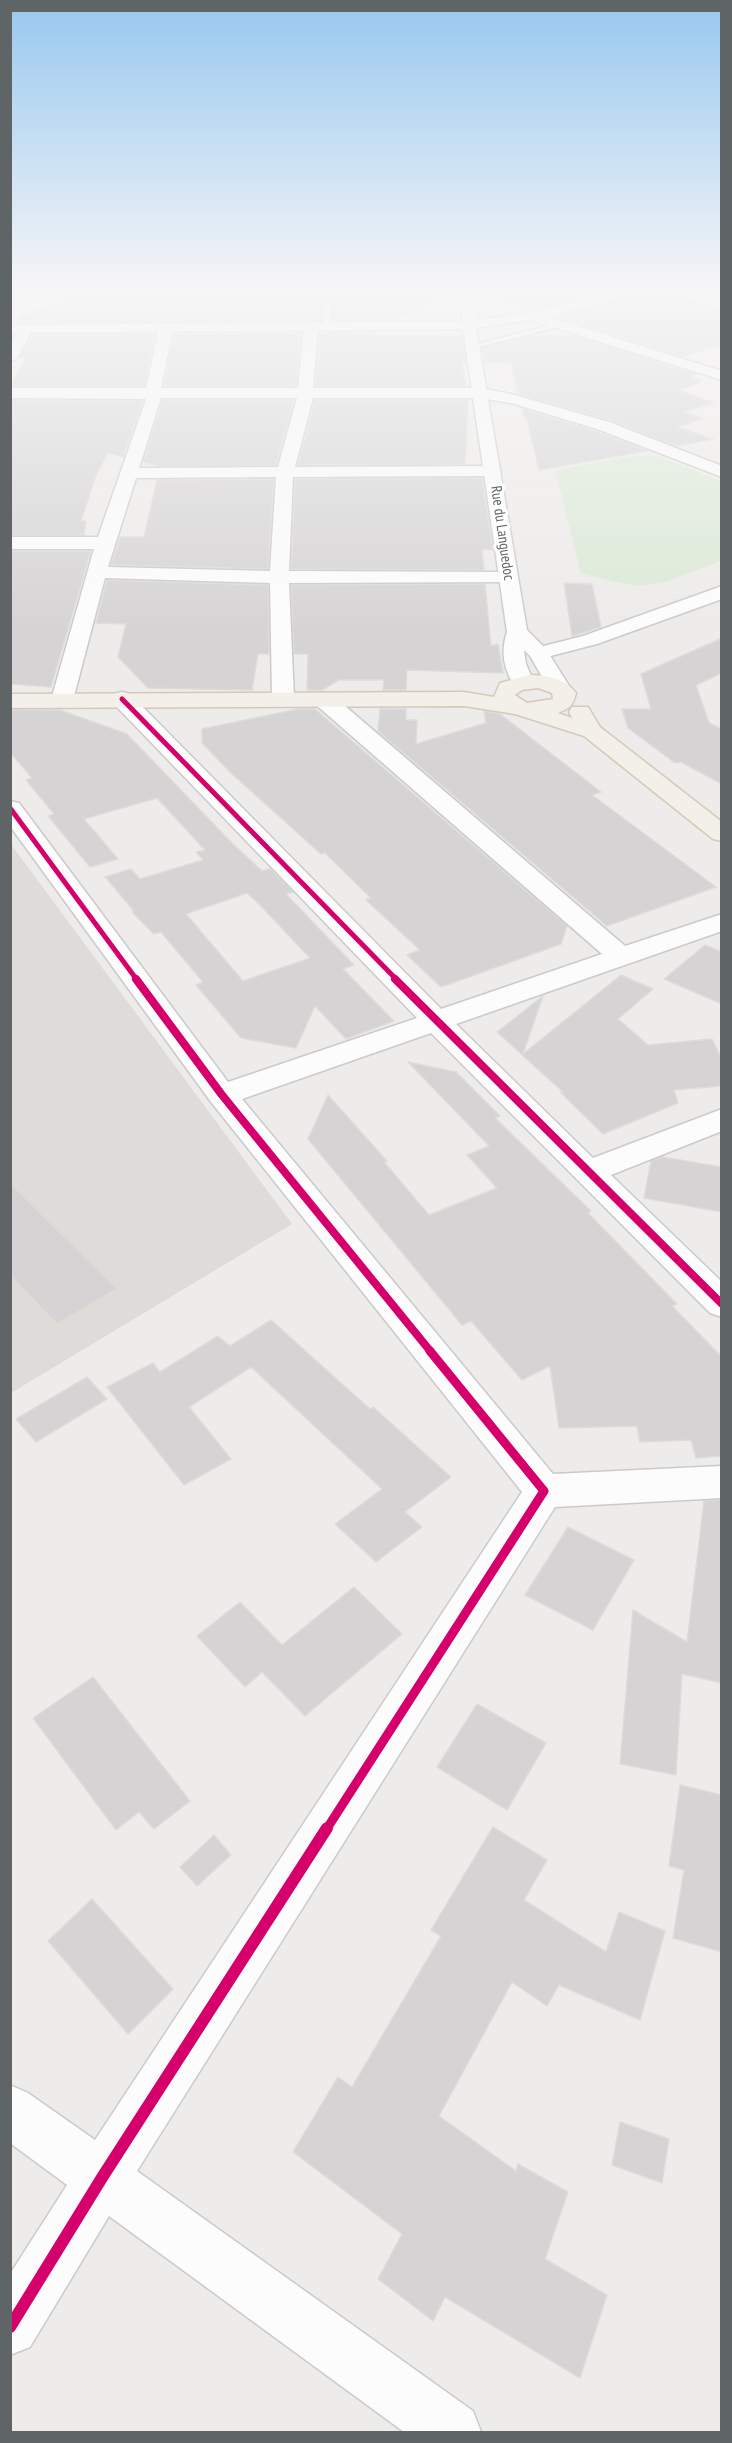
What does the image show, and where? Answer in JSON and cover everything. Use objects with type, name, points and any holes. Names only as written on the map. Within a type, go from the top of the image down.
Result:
[{"type":"main road","points":[[464,699],[516,685],[543,683],[563,694],[581,713],[592,731]]},
{"type":"main road","points":[[516,685],[504,696],[523,709],[557,707],[563,694]]},
{"type":"main road","points":[[10,701],[464,699],[523,709],[592,731],[718,827]]},
{"type":"street","points":[[62,700],[96,572],[152,405]]},
{"type":"street","points":[[283,699],[279,577],[285,471],[301,405]]},
{"type":"street","name":"Rue du Languedoc","points":[[482,405],[517,632],[512,646],[516,685]]},
{"type":"street","points":[[539,405],[562,411],[722,472]]},
{"type":"street","points":[[129,473],[493,471]]},
{"type":"street","points":[[10,543],[105,543]]},
{"type":"street","points":[[96,572],[279,577],[508,578]]},
{"type":"street","points":[[540,652],[590,640],[722,592]]},
{"type":"street","points":[[517,632],[540,652],[563,694]]},
{"type":"street","points":[[122,699],[437,1022],[722,1304]]},
{"type":"street","points":[[323,699],[621,957]]},
{"type":"street","points":[[10,808],[222,1095],[544,1491]]},
{"type":"street","points":[[222,1095],[722,922]]},
{"type":"street","points":[[588,1172],[722,1119]]},
{"type":"street","points":[[544,1491],[722,1482]]},
{"type":"street","points":[[10,2327],[103,2176],[544,1491]]},
{"type":"street","points":[[10,2111],[103,2176],[452,2433]]},
{"type":"shaded area","points":[[10,843],[292,1224],[11,1393],[10,1393]]},
{"type":"green space","points":[[638,455],[658,456],[721,481],[721,561],[662,583],[636,586],[581,574],[555,470]]},
{"type":"building","points":[[10,405],[142,405],[123,457],[108,453],[97,473],[81,521],[86,521],[84,535],[10,535]]},
{"type":"building","points":[[161,405],[293,405],[276,465],[158,466],[143,462]]},
{"type":"building","points":[[314,405],[468,405],[465,464],[298,465]]},
{"type":"building","points":[[557,405],[707,405],[684,412],[703,419],[677,427],[713,439],[676,446],[610,420]]},
{"type":"building","points":[[522,409],[596,431],[647,451],[539,470],[527,418]]},
{"type":"building","points":[[482,478],[493,550],[482,549],[484,570],[291,569],[295,479]]},
{"type":"building","points":[[274,479],[268,569],[111,565],[120,537],[144,537],[157,480]]},
{"type":"building","points":[[10,551],[91,551],[51,687],[10,684]]},
{"type":"building","points":[[107,580],[268,585],[269,654],[258,654],[252,690],[148,688],[118,657],[126,624],[96,623]]},
{"type":"building","points":[[564,583],[592,584],[601,627],[572,636]]},
{"type":"building","points":[[485,584],[491,646],[498,644],[503,673],[407,670],[406,690],[383,690],[384,680],[339,680],[322,690],[307,690],[308,654],[294,654],[291,585]]},
{"type":"building","points":[[722,638],[722,673],[696,685],[709,723],[722,729],[722,784],[681,762],[675,763],[628,728],[622,709],[651,709],[641,674]]},
{"type":"building","points":[[298,709],[315,709],[567,926],[561,944],[441,987],[407,955],[420,950],[366,900],[371,898],[325,853],[321,854],[230,772],[202,743],[202,729]]},
{"type":"building","points":[[380,709],[406,709],[406,720],[417,720],[416,744],[486,723],[484,711],[500,714],[601,792],[592,795],[716,887],[607,926],[378,731]]},
{"type":"building","points":[[10,710],[60,710],[127,734],[231,842],[262,871],[270,869],[293,892],[286,894],[354,965],[343,969],[394,1021],[346,1039],[315,1006],[296,1048],[241,1038],[196,985],[203,982],[161,932],[154,934],[132,912],[134,911],[105,877],[131,869],[140,879],[203,860],[196,852],[205,850],[157,798],[84,819],[118,859],[90,867],[48,816],[54,814],[26,780],[32,778],[10,752]],"holes":[[[247,893],[310,958],[243,981],[186,914]]]},
{"type":"building","points":[[705,945],[722,952],[722,1004],[664,979]]},
{"type":"building","points":[[621,975],[653,989],[618,1019],[648,1045],[712,1039],[722,1059],[722,1086],[674,1090],[678,1103],[603,1134],[560,1092],[564,1093],[497,1032],[543,996],[523,1054]]},
{"type":"building","points":[[408,1062],[456,1072],[500,1116],[495,1118],[591,1211],[588,1213],[677,1304],[672,1306],[722,1357],[722,1456],[696,1458],[691,1440],[640,1442],[637,1426],[559,1428],[550,1366],[522,1380],[471,1321],[462,1325],[308,1139],[328,1095],[387,1161],[384,1162],[429,1215],[497,1188],[467,1155],[489,1146]]},
{"type":"building","points":[[662,1157],[722,1167],[722,1212],[644,1198],[651,1161]]},
{"type":"building","points":[[10,1183],[117,1289],[57,1324],[10,1275]]},
{"type":"building","points":[[271,1320],[370,1409],[373,1407],[451,1477],[405,1512],[422,1527],[376,1562],[335,1524],[382,1489],[251,1367],[189,1407],[231,1459],[184,1485],[107,1387],[153,1363],[160,1372],[218,1336],[230,1346]]},
{"type":"building","points":[[87,1377],[107,1399],[36,1442],[16,1419]]},
{"type":"building","points":[[722,1500],[722,1683],[682,1674],[676,1775],[620,1764],[633,1610],[687,1642],[704,1501]]},
{"type":"building","points":[[568,1527],[634,1560],[593,1630],[525,1595]]},
{"type":"building","points":[[354,1587],[402,1634],[305,1716],[262,1672],[245,1687],[197,1636],[240,1602],[282,1645]]},
{"type":"building","points":[[93,1677],[190,1801],[154,1829],[139,1812],[116,1830],[33,1718]]},
{"type":"building","points":[[477,1704],[546,1743],[507,1810],[437,1767]]},
{"type":"building","points":[[680,1785],[722,1795],[722,1952],[673,1938],[684,1870],[669,1866]]},
{"type":"building","points":[[493,1827],[547,1860],[524,1900],[606,1952],[619,1912],[665,1931],[640,2020],[559,1985],[547,2006],[512,1982],[439,2116],[516,2171],[518,2164],[568,2192],[545,2259],[607,2295],[580,2378],[445,2297],[433,2321],[378,2279],[402,2234],[293,2152],[338,2077],[352,2087],[441,1936],[431,1930]]},
{"type":"building","points":[[214,1835],[231,1855],[197,1886],[180,1867]]},
{"type":"building","points":[[92,1899],[173,1989],[128,2034],[48,1941]]},
{"type":"building","points":[[620,2122],[669,2139],[662,2183],[612,2165]]},
{"type":"cycle path","points":[[122,699],[437,1022],[722,1304]]},
{"type":"cycle path","points":[[10,808],[222,1095],[544,1491],[103,2176],[10,2327]]}]
